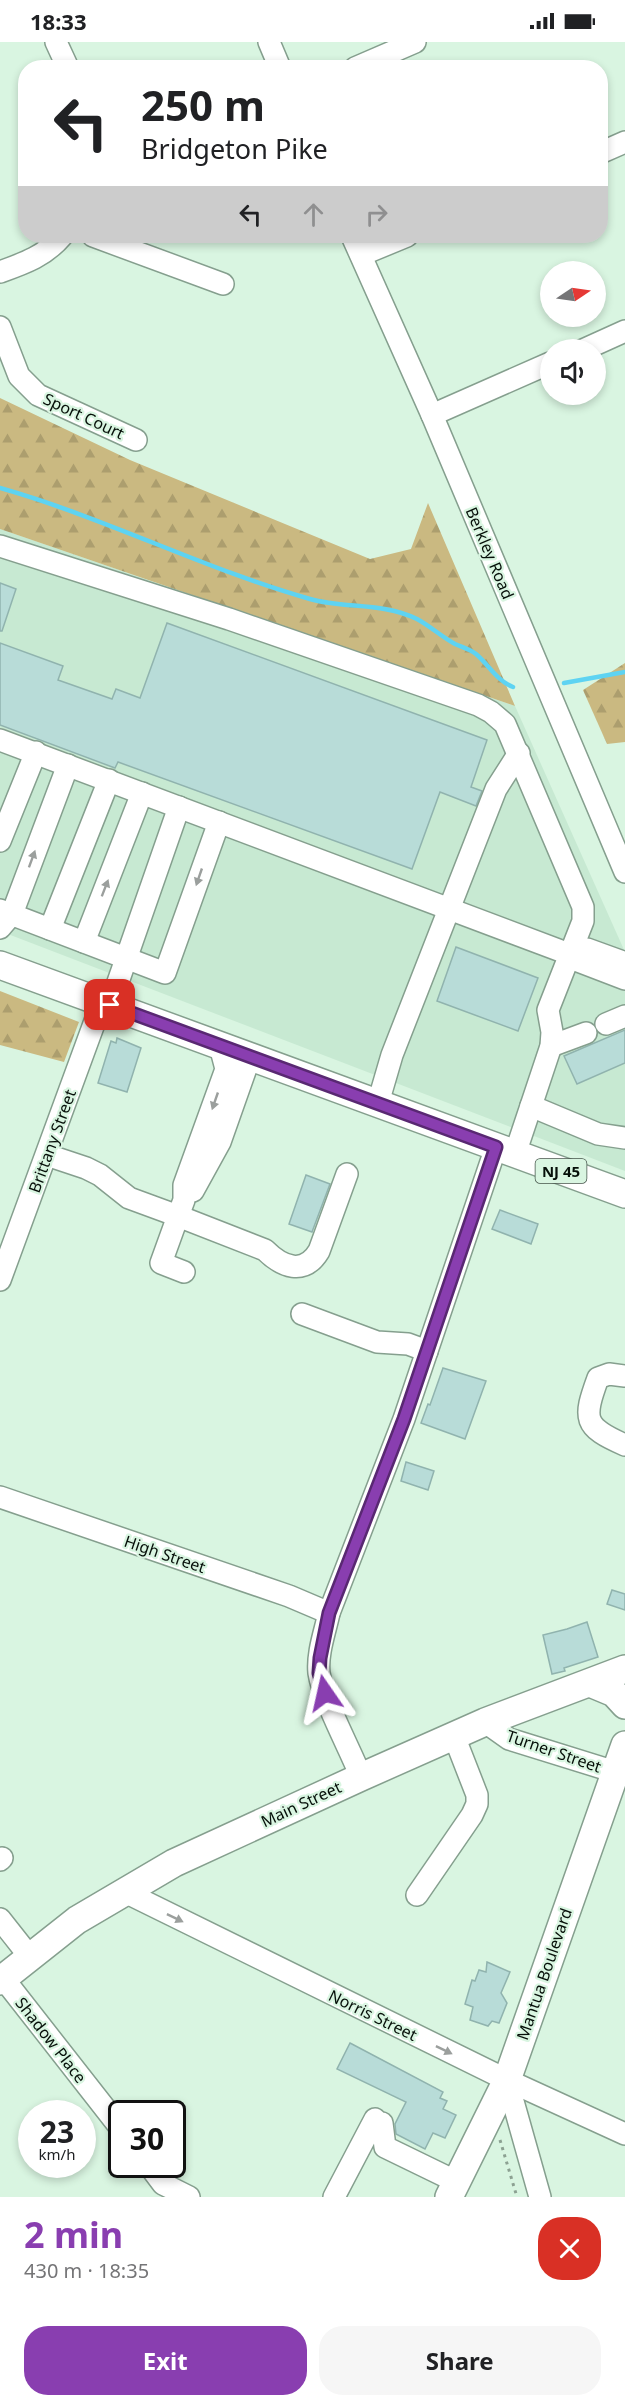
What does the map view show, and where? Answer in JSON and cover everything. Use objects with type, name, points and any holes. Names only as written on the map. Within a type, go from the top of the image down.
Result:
[{"type":"main road","name":"NJ 45","points":[[0,964],[625,1194]]},
{"type":"main road","name":"Main Street","points":[[2,1979],[77,1920],[174,1863],[485,1722],[625,1669]]},
{"type":"main road","points":[[590,1683],[608,1689],[625,1705]]},
{"type":"main road","name":"Mantua Boulevard","points":[[453,2189],[507,2080],[620,1774],[625,1745]]},
{"type":"street","points":[[56,42],[64,60]]},
{"type":"street","points":[[268,42],[276,60]]},
{"type":"street","points":[[373,60],[415,42]]},
{"type":"street","points":[[608,149],[625,142]]},
{"type":"street","points":[[0,272],[39,257],[56,243]]},
{"type":"street","points":[[112,243],[223,284]]},
{"type":"street","name":"Berkley Road","points":[[355,243],[432,415],[625,872]]},
{"type":"street","points":[[361,255],[390,243]]},
{"type":"street","name":"Sport Court","points":[[0,327],[19,376],[38,395],[136,440]]},
{"type":"street","points":[[606,340],[625,331]]},
{"type":"street","points":[[432,415],[540,367]]},
{"type":"street","points":[[0,546],[229,619],[478,705],[491,712],[505,724],[519,753],[583,907],[583,921],[548,1010],[552,1032],[550,1046],[531,1106],[505,1150],[329,1613],[321,1646],[319,1673],[325,1693],[361,1777]]},
{"type":"street","points":[[0,740],[451,908],[570,954],[578,961],[625,979]]},
{"type":"street","points":[[0,841],[36,752]]},
{"type":"street","points":[[378,1104],[392,1055],[496,789],[519,753]]},
{"type":"street","points":[[68,765],[4,917],[50,929],[165,973],[219,822]]},
{"type":"street","points":[[50,929],[109,780]]},
{"type":"street","points":[[84,942],[142,793]]},
{"type":"street","name":"Brittany Street","points":[[0,1280],[106,1004],[127,958],[179,807]]},
{"type":"street","points":[[570,954],[587,949],[625,963]]},
{"type":"street","points":[[550,1046],[586,1033]]},
{"type":"street","points":[[184,1272],[161,1263],[181,1208],[184,1185],[226,1069],[220,1046]]},
{"type":"street","points":[[181,1208],[194,1190],[220,1142],[250,1057]]},
{"type":"street","points":[[531,1106],[598,1134],[625,1138]]},
{"type":"street","points":[[47,1155],[87,1168],[100,1175],[129,1198],[181,1208],[259,1247],[275,1260],[294,1267],[306,1266],[314,1260],[343,1173]]},
{"type":"street","points":[[302,1314],[378,1342],[408,1344],[427,1351]]},
{"type":"street","points":[[625,1376],[609,1374],[598,1378],[588,1407],[588,1417],[592,1424],[610,1439],[625,1445]]},
{"type":"street","name":"High Street","points":[[0,1497],[289,1596],[329,1613]]},
{"type":"street","name":"Turner Street","points":[[485,1722],[508,1739],[620,1774]]},
{"type":"street","points":[[417,1895],[472,1815],[477,1804],[477,1795],[454,1736]]},
{"type":"street","name":"Norris Street","points":[[123,1891],[507,2080],[625,2134]]},
{"type":"street","points":[[0,1919],[30,1957]]},
{"type":"street","name":"Shadow Place","points":[[2,1979],[108,2112]]},
{"type":"street","points":[[507,2080],[540,2197]]},
{"type":"street","points":[[334,2197],[378,2121],[385,2147],[453,2189]]},
{"type":"street","points":[[158,2190],[189,2197]]},
{"type":"path","points":[[495,2135],[500,2139],[516,2197]]},
{"type":"shaded area","points":[[0,529],[515,706],[625,952],[625,1171],[0,931]]},
{"type":"green space","points":[[0,398],[130,460],[370,559],[411,549],[428,503],[515,706],[0,529]]},
{"type":"green space","points":[[625,663],[625,742],[607,744],[583,690]]},
{"type":"green space","points":[[0,991],[79,1022],[64,1062],[0,1045]]},
{"type":"building","points":[[0,583],[16,589],[2,631],[0,631]]},
{"type":"building","points":[[167,623],[487,740],[471,787],[482,791],[476,806],[440,792],[412,869],[118,762],[115,768],[0,725],[0,643],[63,666],[58,680],[112,699],[116,689],[140,698]]},
{"type":"building","points":[[456,947],[538,978],[518,1031],[437,1001]]},
{"type":"building","points":[[625,1030],[625,1063],[577,1084],[564,1056]]},
{"type":"building","points":[[117,1038],[141,1048],[127,1092],[98,1083],[111,1041],[116,1043]]},
{"type":"building","points":[[306,1175],[330,1184],[312,1232],[289,1224]]},
{"type":"building","points":[[500,1210],[538,1224],[531,1244],[492,1229]]},
{"type":"building","points":[[443,1368],[486,1381],[465,1439],[421,1423]]},
{"type":"building","points":[[406,1462],[434,1471],[428,1490],[401,1481]]},
{"type":"building","points":[[612,1590],[625,1594],[625,1610],[607,1604]]},
{"type":"building","points":[[587,1622],[598,1657],[552,1674],[543,1635]]},
{"type":"building","points":[[487,1962],[510,1972],[501,1993],[507,2003],[499,2023],[492,2021],[488,2026],[470,2020],[473,2007],[465,2004],[472,1980],[475,1981],[479,1970],[486,1972]]},
{"type":"building","points":[[350,2043],[443,2092],[440,2098],[447,2101],[443,2109],[456,2115],[445,2138],[433,2133],[425,2149],[396,2134],[395,2124],[406,2102],[337,2069]]},
{"type":"waterway","points":[[0,488],[78,514],[271,587],[323,602],[390,610],[417,619],[455,644],[474,652],[497,677],[513,687]]},
{"type":"waterway","points":[[564,683],[625,672]]},
{"type":"route","points":[[110,1005],[496,1147],[404,1419],[329,1613],[321,1646],[319,1673],[325,1693]]}]
